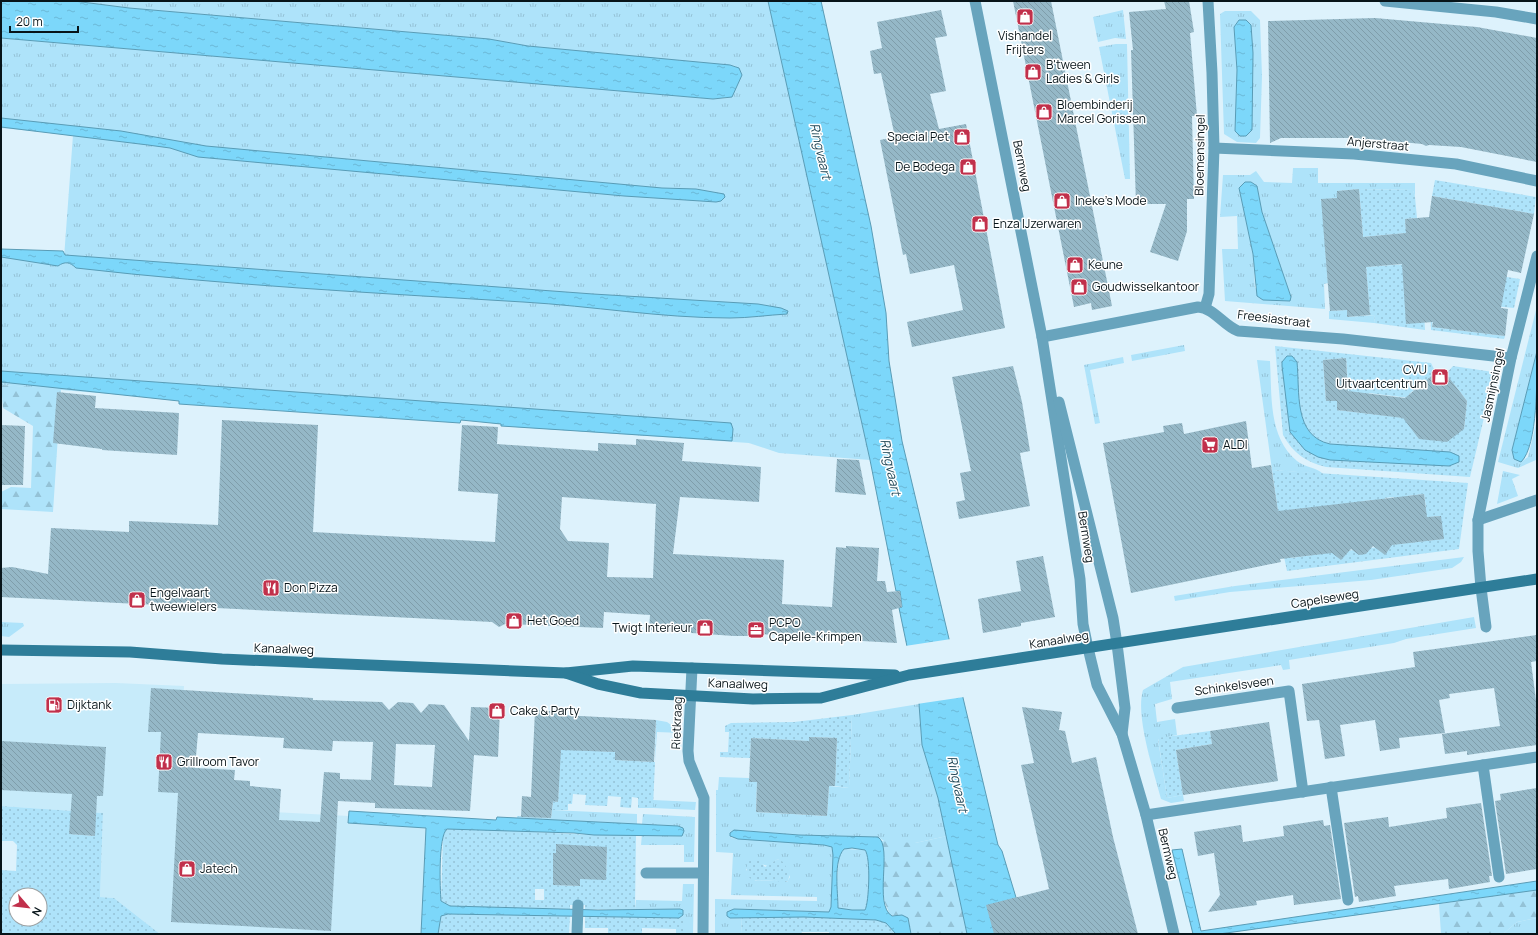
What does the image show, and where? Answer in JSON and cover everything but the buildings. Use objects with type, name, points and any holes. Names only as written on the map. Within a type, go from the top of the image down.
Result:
[{"type":"main road","name":"Capelseweg","points":[[1117,644],[1537,579]]},
{"type":"main road","name":"Kanaalweg","points":[[566,673],[621,690],[641,693],[753,699],[821,698],[910,675],[1117,644]]},
{"type":"main road","name":"Kanaalweg","points":[[1,650],[130,652],[222,659],[566,673],[633,666],[910,675]]},
{"type":"street","name":"Bermweg","points":[[975,1],[1042,337],[1080,579],[1083,624],[1088,648],[1097,685],[1122,734],[1146,815],[1174,934]]},
{"type":"street","name":"Bloemensingel","points":[[1205,308],[1209,294],[1214,148],[1208,1]]},
{"type":"street","points":[[1385,1],[1496,12],[1537,19]]},
{"type":"street","name":"Anjerstraat","points":[[1214,148],[1354,154],[1456,164],[1537,181]]},
{"type":"street","name":"Jasmijnsingel","points":[[1486,627],[1478,551],[1478,520],[1511,358],[1537,256]]},
{"type":"street","points":[[1042,337],[1196,307],[1205,308]]},
{"type":"street","name":"Freesiastraat","points":[[1205,308],[1238,330],[1343,339],[1511,358]]},
{"type":"street","name":"Bermweg","points":[[1042,337],[1113,618],[1125,708],[1122,734]]},
{"type":"street","points":[[1478,520],[1537,500]]},
{"type":"street","name":"Rietkraag","points":[[692,668],[688,751],[690,761],[704,798],[703,934]]},
{"type":"street","name":"Schinkelsveen","points":[[1177,708],[1288,691],[1303,792]]},
{"type":"street","points":[[1146,815],[1537,757]]},
{"type":"street","points":[[1483,765],[1499,877]]},
{"type":"street","points":[[1331,787],[1348,900]]},
{"type":"street","points":[[646,873],[703,873]]},
{"type":"street","points":[[577,930],[578,905]]},
{"type":"shaded area","points":[[116,683],[184,686],[178,807],[349,816],[349,823],[426,828],[421,934],[160,934],[114,898],[100,897],[103,813],[1,806],[1,684]]},
{"type":"green space","points":[[74,1],[768,1],[870,460],[779,453],[749,443],[501,426],[501,424],[461,420],[460,423],[1,385],[1,255],[64,258],[73,135],[1,128],[1,38],[713,99],[727,98],[736,66],[528,46],[489,39],[129,8]]},
{"type":"green space","points":[[1123,10],[1126,39],[1115,38],[1098,42],[1093,17]]},
{"type":"green space","points":[[1225,11],[1251,11],[1260,20],[1262,76],[1260,138],[1256,143],[1237,142],[1224,134],[1220,14]],"holes":[[[1234,27],[1252,36],[1253,101],[1246,136],[1240,136],[1235,131],[1237,70]]]},
{"type":"green space","points":[[1127,44],[1130,179],[1125,179],[1099,47]]},
{"type":"green space","points":[[1293,168],[1318,168],[1318,183],[1415,183],[1415,197],[1413,190],[1359,189],[1337,191],[1337,198],[1320,200],[1322,201],[1328,283],[1324,284],[1325,309],[1225,301],[1222,249],[1238,249],[1237,216],[1220,217],[1223,175],[1250,175],[1256,171],[1264,182],[1292,183]],"holes":[[[1245,182],[1251,182],[1257,186],[1262,212],[1291,297],[1255,288],[1253,254],[1239,188]]]},
{"type":"green space","points":[[1435,180],[1536,197],[1534,214],[1432,196]]},
{"type":"green space","points":[[1359,189],[1413,190],[1417,218],[1405,219],[1406,229],[1418,232],[1363,237]]},
{"type":"green space","points":[[1421,263],[1425,330],[1374,323],[1375,315],[1370,315],[1366,267]]},
{"type":"green space","points":[[1428,265],[1520,279],[1514,308],[1435,300],[1432,327],[1505,336],[1504,339],[1431,330]]},
{"type":"green space","points":[[1537,306],[1537,351],[1512,450],[1514,459],[1521,462],[1528,457],[1537,420],[1537,455],[1536,460],[1518,468],[1498,462]]},
{"type":"green space","points":[[1347,310],[1347,317],[1375,315],[1374,323],[1329,319],[1329,311]]},
{"type":"green space","points":[[1184,345],[1185,351],[1132,361],[1131,355]]},
{"type":"green space","points":[[1275,346],[1431,363],[1436,373],[1409,394],[1409,398],[1369,393],[1368,395],[1349,396],[1346,358],[1323,360],[1326,401],[1337,401],[1337,410],[1406,418],[1464,429],[1467,401],[1454,384],[1444,383],[1445,375],[1453,366],[1493,372],[1494,375],[1470,477],[1326,467],[1301,456],[1291,447],[1283,435]]},
{"type":"green space","points":[[1123,357],[1124,363],[1090,370],[1100,423],[1095,424],[1084,365]]},
{"type":"green space","points":[[1257,360],[1270,361],[1273,415],[1281,440],[1297,461],[1303,465],[1318,470],[1323,474],[1272,470]]},
{"type":"green space","points":[[1,385],[61,389],[53,512],[1,509],[1,492],[11,487],[31,488],[33,426],[3,408]]},
{"type":"green space","points":[[1272,470],[1468,483],[1459,549],[1287,571],[1279,533],[1281,532]],"holes":[[[1424,494],[1426,507],[1418,518],[1440,516],[1443,539],[1389,545],[1388,551],[1381,552],[1378,547],[1346,551],[1344,556],[1338,557],[1334,552],[1291,558],[1288,535],[1363,501],[1372,500],[1387,512],[1385,498],[1394,497],[1397,521],[1410,519],[1407,496]]]},
{"type":"green space","points":[[1503,471],[1520,475],[1512,479],[1518,496],[1497,504]]},
{"type":"green space","points":[[1464,557],[1461,562],[1452,568],[1371,580],[1230,592],[1175,601],[1174,596],[1235,586]]},
{"type":"green space","points":[[1474,617],[1476,628],[1289,660],[1290,669],[1283,670],[1281,665],[1170,682],[1172,699],[1155,704],[1157,722],[1175,719],[1177,735],[1158,739],[1167,798],[1183,795],[1184,801],[1171,803],[1161,799],[1143,729],[1141,701],[1143,690],[1183,667]]},
{"type":"green space","points":[[1,622],[23,623],[24,626],[9,637],[1,636]]},
{"type":"green space","points":[[919,704],[922,745],[938,798],[947,836],[915,843],[887,843],[878,837],[799,835],[739,830],[731,838],[824,845],[832,847],[831,910],[829,912],[734,909],[730,918],[742,917],[741,934],[715,933],[715,899],[817,901],[817,897],[731,895],[733,853],[716,852],[716,790],[718,790],[719,777],[749,778],[749,782],[757,782],[756,812],[827,816],[829,786],[849,788],[852,715]],"holes":[[[778,859],[786,867],[790,877],[787,882],[775,880],[756,881],[750,877],[746,869],[761,864],[768,866]]]},
{"type":"green space","points":[[562,715],[565,715],[564,749],[615,752],[615,760],[655,762],[653,808],[638,808],[638,798],[632,797],[631,808],[620,807],[621,797],[608,796],[607,806],[585,805],[586,795],[573,794],[572,804],[568,804],[568,810],[552,810],[553,801],[558,802]]},
{"type":"green space","points":[[852,715],[849,788],[835,786],[837,738],[809,737],[809,741],[751,738],[750,758],[720,757],[720,752],[728,752],[729,732],[725,732],[725,726],[731,723],[794,722]]},
{"type":"green space","points":[[656,720],[667,722],[682,733],[657,732],[655,762]]},
{"type":"green space","points":[[1210,731],[1212,744],[1176,750],[1183,795],[1167,798],[1158,738]]},
{"type":"green space","points":[[653,800],[696,802],[695,810],[653,808]]},
{"type":"green space","points":[[1,806],[103,813],[100,897],[114,898],[160,934],[1,934],[1,870],[16,871],[17,845],[13,841],[1,841]],"holes":[[[71,817],[95,836],[70,834]]]},
{"type":"green space","points":[[552,810],[637,814],[637,824],[517,818],[517,816],[551,818]]},
{"type":"green space","points":[[643,814],[695,817],[694,862],[684,862],[684,845],[641,845],[642,834],[678,826],[642,824]]},
{"type":"green space","points":[[452,828],[594,835],[636,835],[635,909],[585,909],[585,905],[570,905],[570,909],[450,906],[441,901],[443,837],[445,830]],"holes":[[[556,847],[607,847],[606,879],[580,879],[580,886],[553,885],[553,853],[556,853]],[[535,889],[544,889],[544,900],[535,900]]]},
{"type":"green space","points":[[947,836],[967,934],[911,934],[908,918],[902,915],[890,915],[885,903],[883,891],[882,841],[915,843]]},
{"type":"green space","points":[[842,850],[865,850],[867,854],[869,880],[868,898],[865,910],[838,908],[837,880],[839,858]]},
{"type":"green space","points":[[752,859],[758,859],[765,867],[778,859],[783,862],[790,873],[788,881],[783,883],[775,880],[754,880],[748,875],[747,870],[747,863]]},
{"type":"green space","points":[[683,884],[694,884],[693,934],[684,934],[684,918],[679,918],[683,915],[681,909],[635,909],[636,900],[682,901]]},
{"type":"green space","points":[[1537,890],[1537,918],[1517,922],[1503,934],[1441,934],[1439,904]]},
{"type":"green space","points":[[448,914],[570,916],[569,934],[438,934],[441,916]]},
{"type":"green space","points":[[585,916],[684,918],[684,934],[676,934],[676,929],[642,928],[642,934],[608,934],[608,928],[585,928]]},
{"type":"green space","points":[[742,917],[804,917],[876,920],[886,923],[896,934],[829,934],[829,932],[802,932],[801,934],[741,934]]},
{"type":"green space","points":[[1537,918],[1537,934],[1503,934],[1517,922]]},
{"type":"water","points":[[1,1],[74,1],[129,8],[489,39],[528,46],[730,65],[739,68],[742,75],[732,97],[713,99],[1,38]]},
{"type":"water","name":"Ringvaart","points":[[768,1],[821,1],[871,226],[886,313],[889,361],[902,441],[998,845],[1002,851],[1027,934],[967,934],[938,798],[922,745],[919,704],[899,608],[902,607],[900,591],[896,591],[870,460]]},
{"type":"water","points":[[1239,20],[1246,20],[1251,25],[1253,53],[1252,130],[1246,136],[1240,136],[1235,131],[1237,70],[1234,27]]},
{"type":"water","points":[[1,118],[121,131],[206,146],[662,188],[696,189],[724,194],[725,197],[721,201],[716,202],[624,196],[198,157],[170,148],[1,127]]},
{"type":"water","points":[[1245,182],[1251,182],[1257,186],[1262,212],[1291,297],[1290,301],[1263,300],[1257,296],[1253,254],[1239,188]]},
{"type":"water","points":[[1,249],[63,251],[65,255],[593,294],[758,304],[781,308],[788,311],[787,314],[730,318],[678,316],[549,304],[243,284],[76,268],[72,264],[67,263],[63,263],[58,266],[1,257]]},
{"type":"water","points":[[1537,351],[1534,427],[1527,454],[1521,462],[1514,459],[1512,450]]},
{"type":"water","points":[[1287,356],[1292,356],[1297,362],[1299,399],[1304,422],[1310,432],[1318,439],[1330,444],[1450,452],[1459,456],[1459,462],[1449,466],[1330,460],[1318,457],[1305,450],[1290,432],[1282,366],[1282,362]]},
{"type":"water","points":[[1,371],[731,423],[733,429],[732,441],[501,426],[501,424],[461,420],[460,423],[179,404],[179,401],[1,382]]},
{"type":"water","points":[[349,811],[496,820],[497,817],[678,826],[683,828],[684,831],[682,836],[594,835],[447,829],[444,834],[441,852],[441,901],[450,906],[598,910],[680,909],[683,910],[683,915],[679,918],[448,914],[441,916],[438,934],[421,934],[426,828],[348,823]]},
{"type":"water","points":[[734,830],[799,835],[878,837],[882,843],[884,852],[883,889],[887,910],[892,916],[902,915],[908,918],[911,934],[896,934],[886,923],[876,920],[804,917],[730,918],[727,916],[727,912],[734,909],[829,912],[831,907],[833,855],[832,847],[824,845],[738,839],[730,836],[730,833]],"holes":[[[852,848],[865,850],[868,861],[869,880],[868,899],[865,910],[838,908],[837,869],[841,854],[844,849]]]},
{"type":"water","points":[[1182,849],[1201,931],[1537,881],[1537,890],[1219,934],[1193,934],[1172,850]]},
{"type":"pier","points":[[951,639],[964,697],[917,704],[905,646]]},
{"type":"place","name":"Vishandel Frijters","points":[[1025,17]]},
{"type":"place","name":"B'tween Ladies & Girls","points":[[1033,72]]},
{"type":"place","name":"Bloembinderij Marcel Gorissen","points":[[1044,112]]},
{"type":"place","name":"Special Pet","points":[[962,137]]},
{"type":"place","name":"De Bodega","points":[[968,167]]},
{"type":"place","name":"Ineke's Mode","points":[[1062,201]]},
{"type":"place","name":"Enza IJzerwaren","points":[[980,224]]},
{"type":"place","name":"Keune","points":[[1075,265]]},
{"type":"place","name":"Goudwisselkantoor","points":[[1079,287]]},
{"type":"place","name":"CVU Uitvaartcentrum","points":[[1440,377]]},
{"type":"place","name":"ALDI","points":[[1210,445]]},
{"type":"place","name":"Don Pizza","points":[[271,588]]},
{"type":"place","name":"Engelvaart tweewielers","points":[[137,600]]},
{"type":"place","name":"Het Goed","points":[[514,621]]},
{"type":"place","name":"Twigt Interieur","points":[[705,628]]},
{"type":"place","name":"PCPO Capelle-Krimpen","points":[[756,630]]},
{"type":"place","name":"Dijktank","points":[[54,705]]},
{"type":"place","name":"Cake & Party","points":[[497,711]]},
{"type":"place","name":"Grillroom Tavor","points":[[164,762]]},
{"type":"place","name":"Jatech","points":[[187,869]]}]
